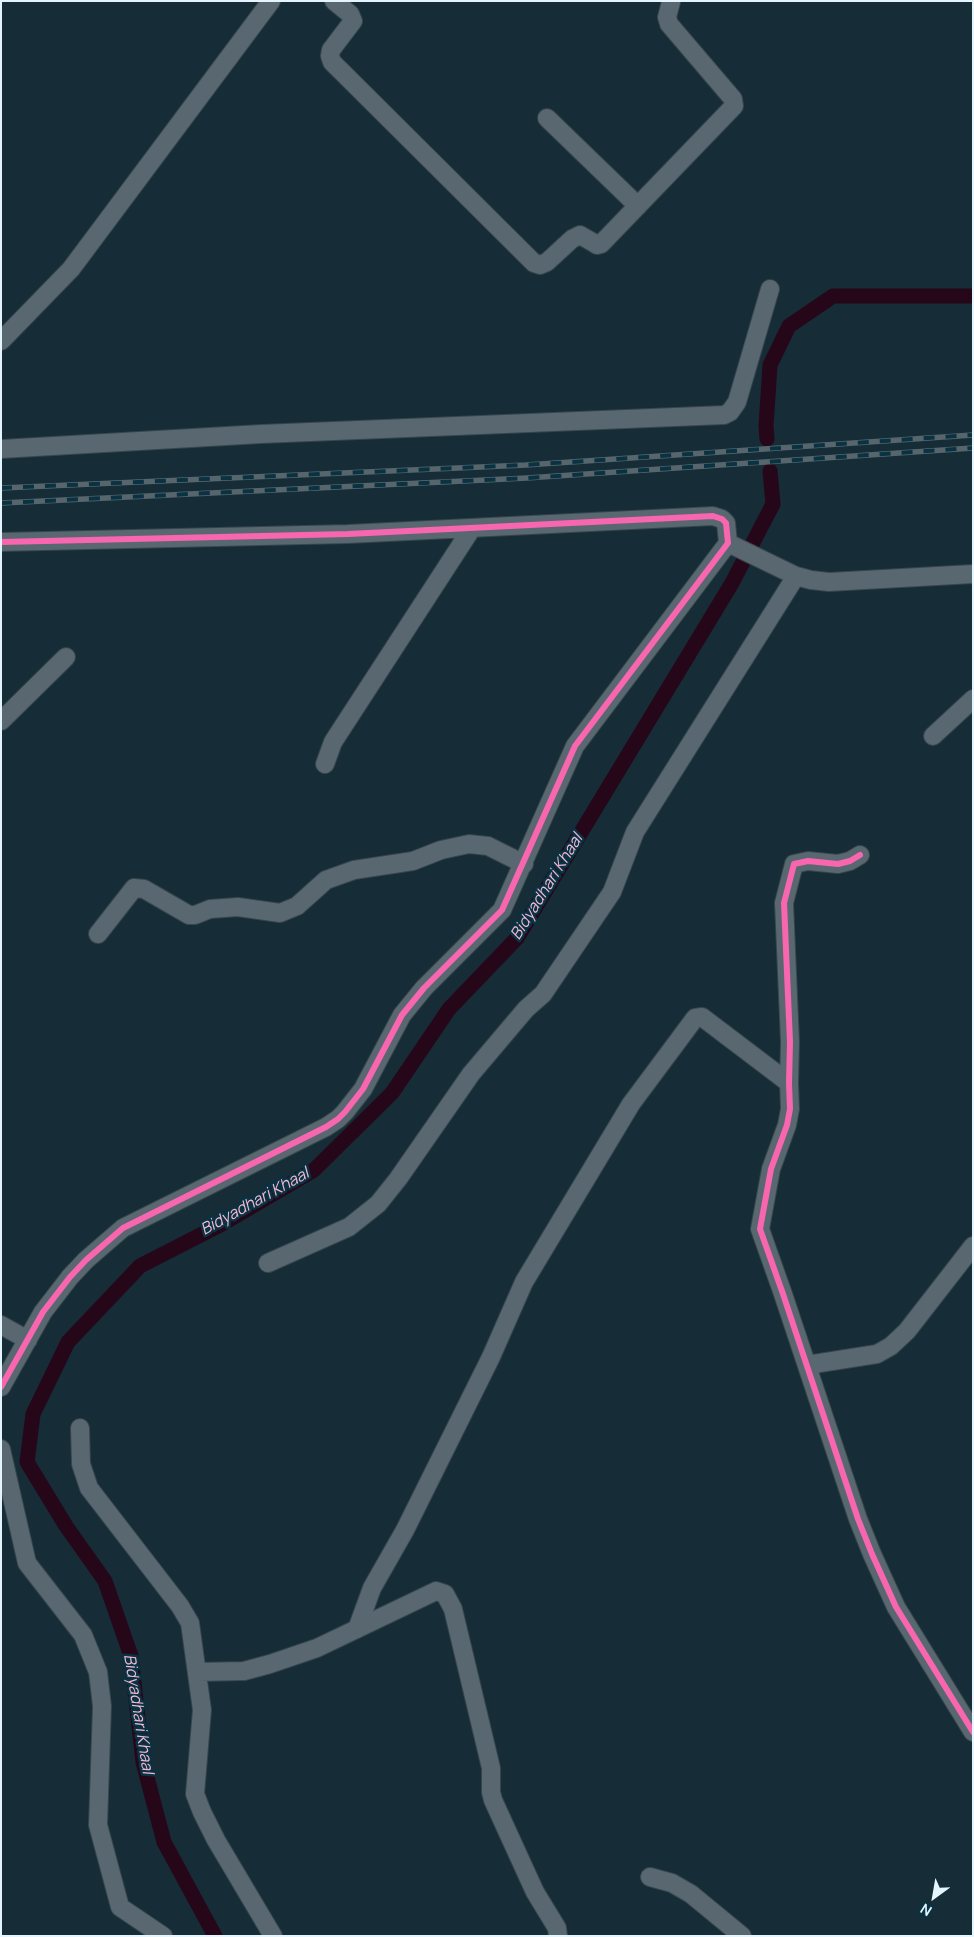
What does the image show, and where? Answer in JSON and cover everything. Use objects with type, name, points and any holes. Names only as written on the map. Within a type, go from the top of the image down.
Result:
[{"type":"street","points":[[1,342],[71,269],[271,1]]},
{"type":"street","points":[[334,1],[350,14],[353,21],[331,50],[332,62],[534,263],[544,265],[572,239],[580,235],[594,244],[602,244],[734,106],[733,99],[668,24],[667,17],[671,2]]},
{"type":"street","points":[[547,118],[638,206]]},
{"type":"street","points":[[1,449],[261,434],[724,415],[730,412],[737,402],[770,289]]},
{"type":"street","points":[[1,542],[348,534],[713,516],[722,519],[726,523],[728,544],[575,746],[502,910],[424,988],[402,1015],[363,1089],[338,1119],[326,1127],[123,1228],[86,1260],[70,1277],[44,1312],[1,1387]]},
{"type":"street","points":[[326,764],[333,742],[472,528]]},
{"type":"street","points":[[728,544],[796,576],[829,582],[973,574]]},
{"type":"street","points":[[268,1263],[349,1227],[378,1204],[398,1179],[471,1074],[526,1009],[544,994],[612,892],[635,832],[796,576]]},
{"type":"street","points":[[1,721],[66,657]]},
{"type":"street","points":[[933,736],[973,699]]},
{"type":"street","points":[[98,934],[134,888],[144,889],[189,915],[195,915],[210,909],[238,907],[280,913],[298,906],[326,880],[354,870],[414,861],[441,850],[469,844],[488,846],[524,864]]},
{"type":"street","points":[[860,855],[850,861],[838,864],[808,861],[794,864],[784,903],[790,1042],[790,1110],[787,1125],[771,1169],[760,1229],[858,1519],[876,1562],[896,1607],[973,1732]]},
{"type":"street","points":[[357,1629],[372,1588],[405,1530],[491,1357],[524,1282],[631,1104],[695,1018],[698,1016],[702,1017],[789,1083]]},
{"type":"street","points":[[807,1366],[877,1354],[892,1346],[907,1331],[973,1246]]},
{"type":"street","points":[[1,1326],[28,1340]]},
{"type":"street","points":[[80,1428],[81,1464],[89,1488],[187,1615],[190,1623],[202,1710],[195,1794],[216,1840],[273,1936]]},
{"type":"street","points":[[1,1449],[27,1563],[83,1635],[98,1672],[102,1706],[98,1825],[120,1907],[163,1936]]},
{"type":"street","points":[[197,1672],[244,1671],[270,1664],[317,1648],[436,1591],[445,1594],[448,1598],[492,1768],[491,1792],[493,1800],[535,1892],[557,1928],[558,1936]]},
{"type":"street","points":[[650,1877],[682,1888],[742,1936]]},
{"type":"waterway","name":"Bidyadhari Khaal","points":[[767,439],[766,426],[770,365],[789,326],[833,296],[973,296]]},
{"type":"waterway","name":"Bidyadhari Khaal","points":[[215,1936],[164,1842],[143,1762],[131,1656],[105,1581],[66,1526],[27,1462],[33,1414],[68,1342],[140,1266],[222,1224],[314,1170],[392,1093],[449,1009],[517,938],[732,583],[773,504],[770,471]]},
{"type":"railway","points":[[1,488],[526,465],[973,435]]},
{"type":"railway","points":[[1,503],[527,478],[973,448]]},
{"type":"cycle path","points":[[1,542],[348,534],[713,516],[722,519],[726,523],[728,543],[575,746],[502,910],[424,988],[402,1015],[363,1089],[345,1112],[326,1127],[123,1228],[86,1260],[43,1312],[1,1387]]},
{"type":"cycle path","points":[[860,855],[850,861],[838,864],[808,861],[794,864],[784,903],[790,1042],[790,1109],[787,1125],[771,1169],[760,1229],[858,1519],[872,1554],[896,1607],[973,1732]]}]
